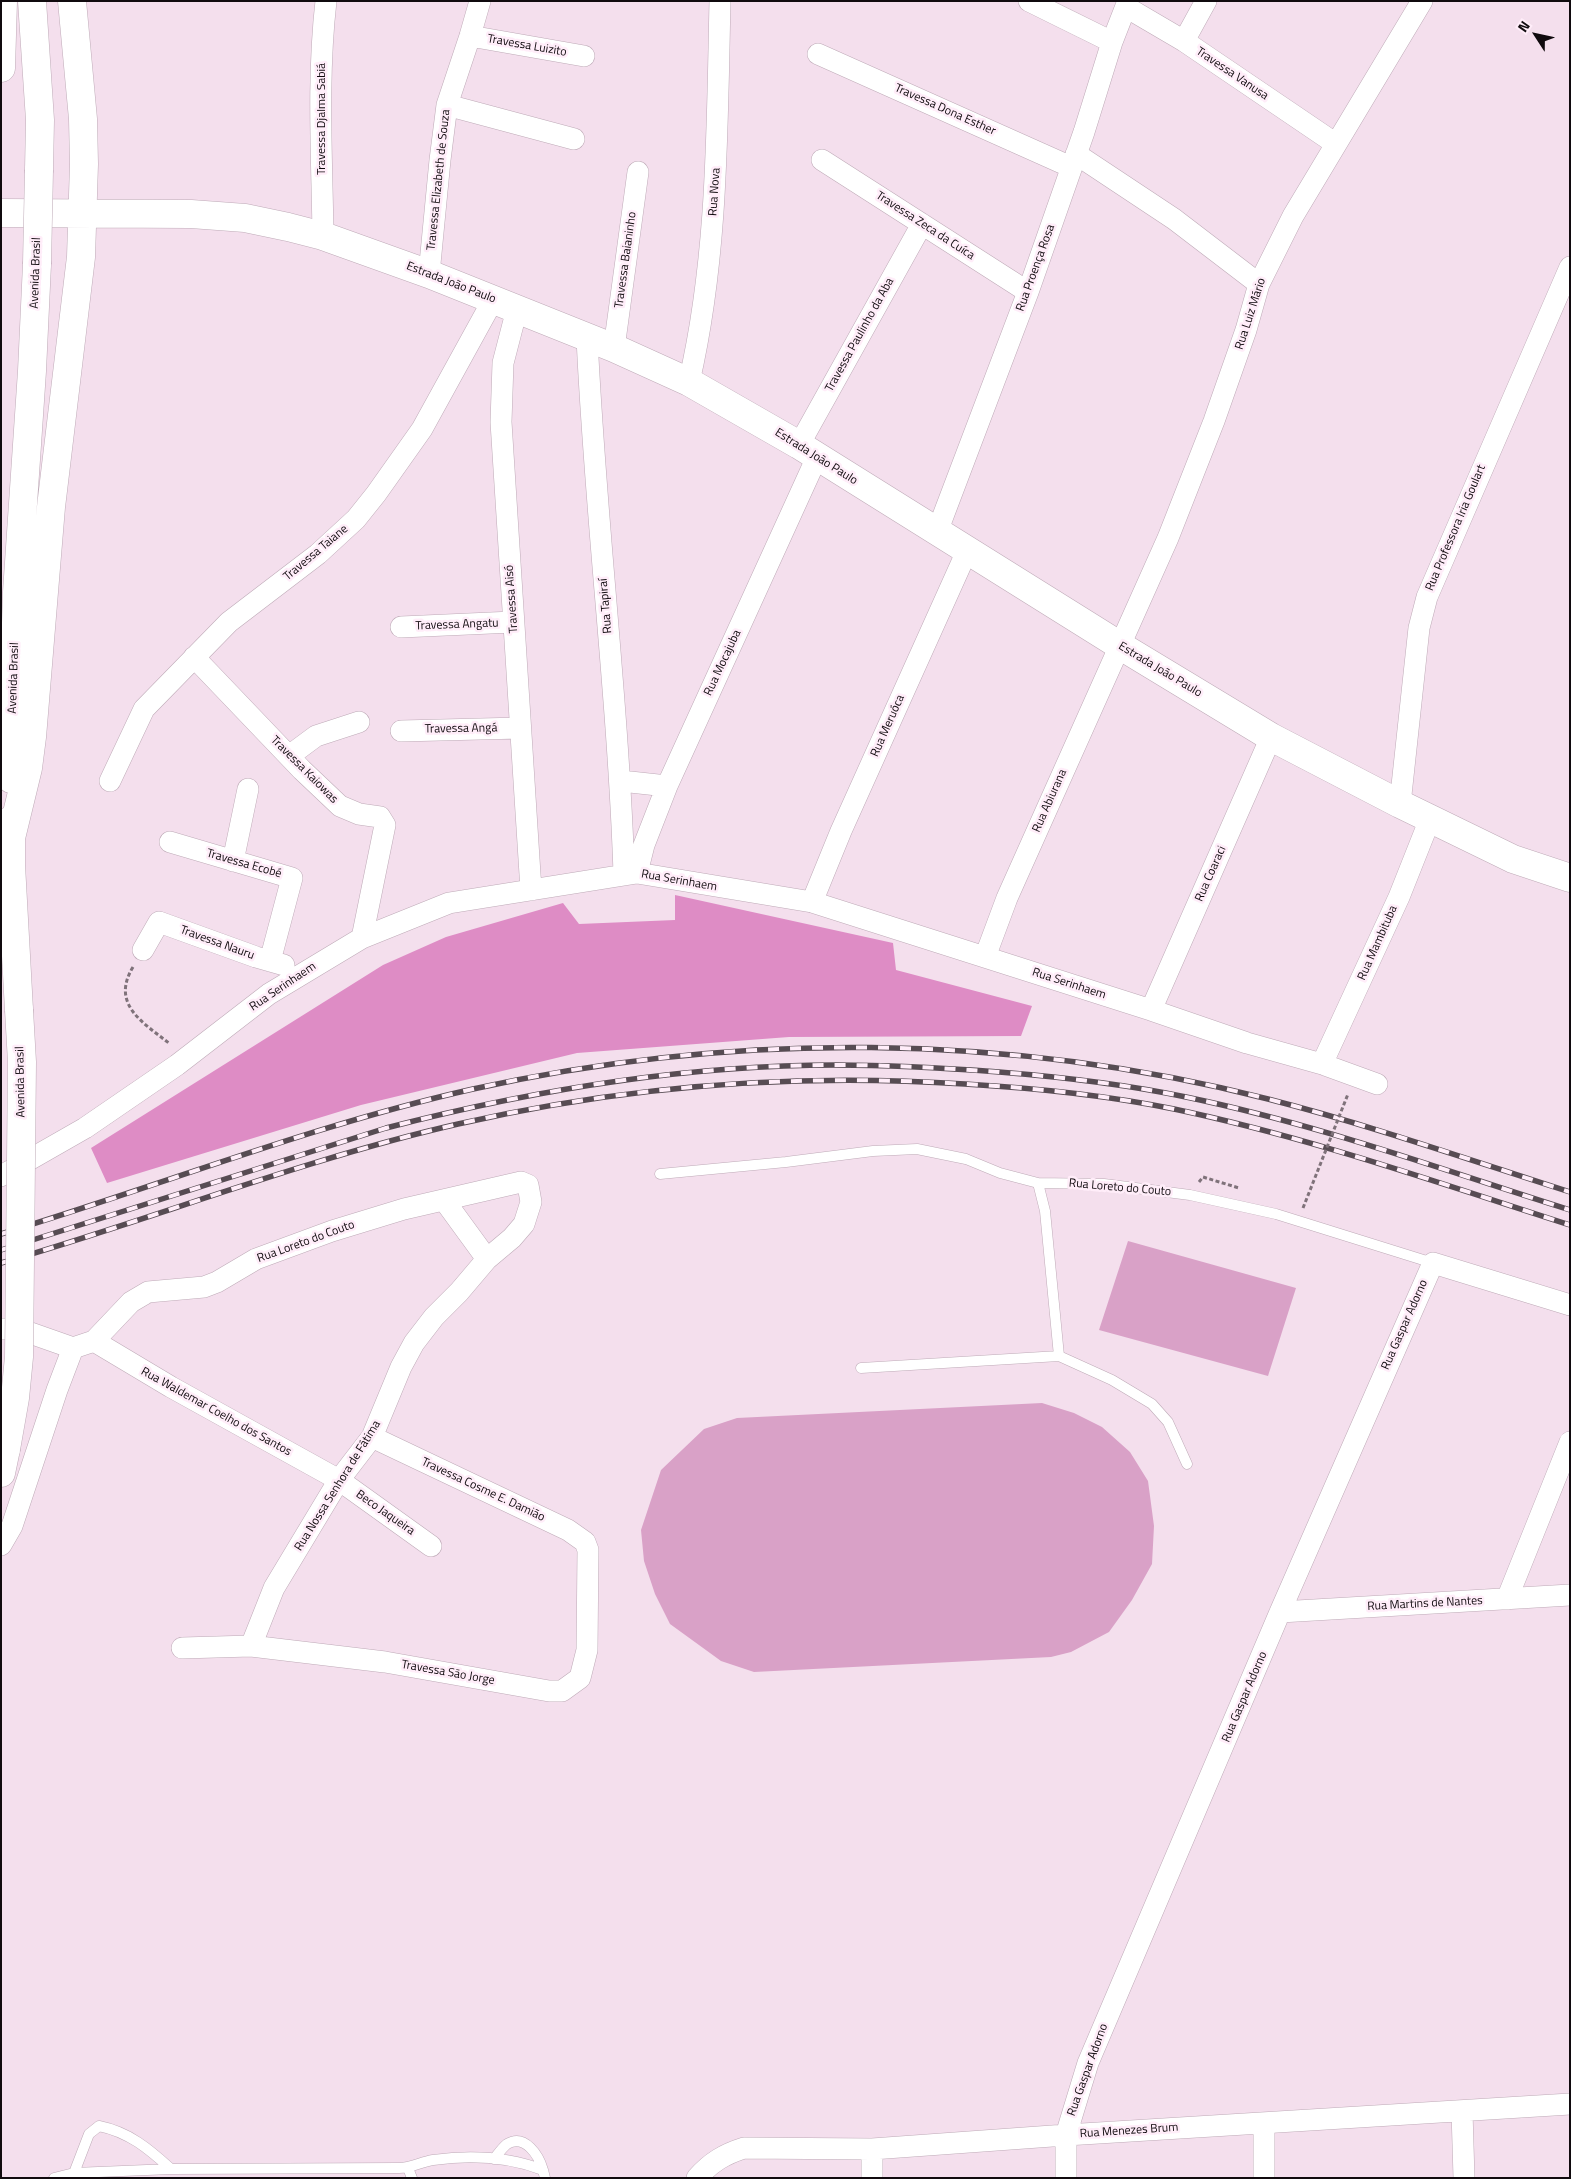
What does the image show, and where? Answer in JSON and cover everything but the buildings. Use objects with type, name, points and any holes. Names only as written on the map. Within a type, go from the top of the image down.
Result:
[{"type":"main road","points":[[1,68],[2,1]]},
{"type":"main road","name":"Avenida Brasil","points":[[4,1461],[15,1398],[19,1357],[22,1062],[11,838],[17,592],[32,371],[39,170],[40,120],[32,1]]},
{"type":"main road","points":[[11,838],[28,768],[32,737],[44,578],[76,310],[84,164],[83,119],[72,1]]},
{"type":"main road","name":"Estrada João Paulo","points":[[1,213],[191,214],[245,218],[323,236],[429,274],[614,348],[689,382],[808,451],[1119,646],[1271,737],[1513,860],[1570,878]]},
{"type":"street","name":"Travessa Djalma Sabiá","points":[[323,236],[322,58],[326,1]]},
{"type":"street","name":"Travessa Elizabeth de Souza","points":[[429,274],[447,105],[480,1]]},
{"type":"street","name":"Rua Nova","points":[[689,382],[698,342],[712,240],[716,170],[720,1]]},
{"type":"street","points":[[1029,1],[1112,42]]},
{"type":"street","points":[[1184,41],[1206,1]]},
{"type":"street","name":"Rua Luiz Mário","points":[[1119,646],[1168,538],[1192,479],[1243,340],[1259,284],[1294,216],[1422,1]]},
{"type":"street","name":"Rua Proença Rosa","points":[[937,532],[1028,292],[1112,42],[1127,4]]},
{"type":"street","name":"Travessa Vanusa","points":[[1127,4],[1336,144]]},
{"type":"street","name":"Travessa Luizito","points":[[470,36],[584,56]]},
{"type":"street","name":"Travessa Dona Esther","points":[[818,54],[1073,161],[1174,219],[1259,284]]},
{"type":"street","points":[[447,105],[574,139]]},
{"type":"street","name":"Travessa Zeca da Cuíca","points":[[822,160],[1028,292]]},
{"type":"street","name":"Travessa Baianinho","points":[[614,348],[638,172]]},
{"type":"street","name":"Travessa Paulinho da Aba","points":[[808,451],[922,224]]},
{"type":"street","name":"Rua Professora Iria Goulart","points":[[1400,804],[1419,628],[1427,597],[1570,267]]},
{"type":"street","name":"Travessa Aisó","points":[[505,304],[504,363],[501,395],[503,467],[531,890]]},
{"type":"street","name":"Travessa Taiane","points":[[110,781],[144,709],[229,622],[318,554],[356,519],[422,429],[505,304]]},
{"type":"street","name":"Rua Tapiraí","points":[[587,337],[591,425],[630,874]]},
{"type":"street","name":"Rua Mocajuba","points":[[630,874],[644,845],[808,451]]},
{"type":"street","name":"Rua Meruóca","points":[[812,902],[845,822],[967,552]]},
{"type":"street","name":"Travessa Angatu","points":[[401,627],[513,622]]},
{"type":"street","name":"Rua Abiurana","points":[[985,957],[1007,898],[1119,646]]},
{"type":"street","name":"Travessa Kaiowas","points":[[194,657],[288,756],[340,806],[360,814],[380,817],[385,825],[362,938]]},
{"type":"street","points":[[288,756],[316,736],[360,722]]},
{"type":"street","name":"Travessa Angá","points":[[401,731],[520,728]]},
{"type":"street","name":"Rua Coaraci","points":[[1151,1010],[1271,737]]},
{"type":"street","points":[[621,781],[667,786]]},
{"type":"street","points":[[233,860],[248,789]]},
{"type":"street","name":"Rua Mambituba","points":[[1322,1064],[1399,897],[1430,819]]},
{"type":"street","name":"Travessa Ecobé","points":[[170,842],[292,878],[270,961]]},
{"type":"street","name":"Rua Serinhaem","points":[[1,1176],[85,1128],[186,1058],[269,994],[362,938],[449,903],[630,874],[812,902],[1151,1010],[1247,1043],[1322,1064],[1377,1084]]},
{"type":"street","name":"Travessa Nauru","points":[[143,950],[159,922],[270,961],[307,970]]},
{"type":"street","name":"Rua Loreto do Couto","points":[[73,1348],[94,1341],[131,1302],[148,1292],[204,1287],[217,1282],[266,1254],[350,1225],[404,1209],[521,1182],[526,1183],[530,1188]]},
{"type":"street","name":"Rua Nossa Senhora de Fátima","points":[[251,1646],[274,1588],[339,1480],[372,1438],[401,1367],[414,1343],[434,1317],[459,1292],[487,1259],[512,1238],[524,1224],[532,1202],[530,1188]]},
{"type":"street","points":[[444,1200],[487,1259]]},
{"type":"street","name":"Rua Loreto do Couto","points":[[1433,1263],[1570,1305]]},
{"type":"street","name":"Rua Gaspar Adorno","points":[[1066,2178],[1066,2135],[1088,2064],[1280,1612],[1433,1263]]},
{"type":"street","points":[[1,1328],[19,1329],[73,1348],[12,1526],[1,1545]]},
{"type":"street","name":"Rua Waldemar Coelho dos Santos","points":[[94,1341],[171,1388],[339,1480]]},
{"type":"street","name":"Travessa Cosme E. Damião","points":[[372,1438],[568,1530],[585,1542],[588,1550]]},
{"type":"street","points":[[1507,1599],[1570,1442]]},
{"type":"street","name":"Beco Jaqueira","points":[[339,1480],[431,1546]]},
{"type":"street","name":"Travessa Sāo Jorge","points":[[182,1648],[251,1646],[385,1662],[562,1691],[580,1678],[584,1669],[587,1650],[588,1550]]},
{"type":"street","name":"Rua Martins de Nantes","points":[[1280,1612],[1570,1595]]},
{"type":"street","name":"Rua Menezes Brum","points":[[697,2178],[709,2164],[727,2153],[744,2148],[872,2150],[1066,2135],[1570,2104]]},
{"type":"street","points":[[1462,2112],[1464,2178]]},
{"type":"street","points":[[1264,2123],[1264,2178]]},
{"type":"street","points":[[872,2150],[872,2178]]},
{"type":"lane","name":"Rua Loreto do Couto","points":[[660,1174],[786,1162],[873,1151],[917,1149],[966,1159],[1000,1173],[1038,1182],[1104,1184],[1190,1195],[1276,1214],[1433,1263]]},
{"type":"lane","points":[[1038,1182],[1045,1211],[1059,1356]]},
{"type":"lane","points":[[860,1368],[1059,1356],[1112,1380],[1152,1404],[1168,1422],[1187,1464]]},
{"type":"lane","points":[[74,2176],[89,2134],[99,2126],[116,2130],[141,2143],[171,2169]]},
{"type":"lane","points":[[494,2159],[508,2144],[526,2144],[534,2150],[540,2160],[544,2174]]},
{"type":"lane","points":[[54,2178],[171,2169],[410,2173],[432,2160],[494,2159],[525,2163],[544,2174]]},
{"type":"path","points":[[143,950],[127,976],[124,996],[132,1013],[186,1058]]},
{"type":"path","points":[[1303,1208],[1348,1094]]},
{"type":"shaded area","points":[[675,895],[893,943],[896,970],[1032,1006],[1021,1036],[789,1037],[577,1053],[361,1105],[107,1183],[91,1148],[383,965],[446,937],[563,903],[579,924],[675,920]]},
{"type":"shaded area","points":[[1128,1241],[1296,1288],[1268,1376],[1099,1330]]},
{"type":"shaded area","points":[[1042,1403],[1074,1413],[1102,1427],[1130,1452],[1148,1481],[1154,1526],[1152,1564],[1132,1600],[1109,1632],[1071,1652],[1051,1657],[754,1672],[721,1661],[670,1624],[655,1594],[644,1561],[641,1530],[661,1470],[704,1429],[737,1418]]},
{"type":"railway","points":[[1,1234],[295,1138],[354,1120],[473,1089],[571,1070],[671,1057],[771,1049],[871,1047],[971,1052],[1071,1061],[1170,1077],[1268,1099],[1344,1120],[1570,1192]]},
{"type":"railway","points":[[1,1250],[386,1128],[441,1114],[553,1091],[609,1082],[666,1075],[779,1066],[918,1067],[979,1071],[1070,1079],[1163,1092],[1235,1108],[1332,1134],[1570,1210]]},
{"type":"railway","points":[[1,1263],[343,1154],[458,1124],[583,1100],[647,1092],[710,1086],[837,1080],[901,1081],[1017,1088],[1070,1093],[1174,1109],[1224,1120],[1324,1147],[1570,1225]]}]
